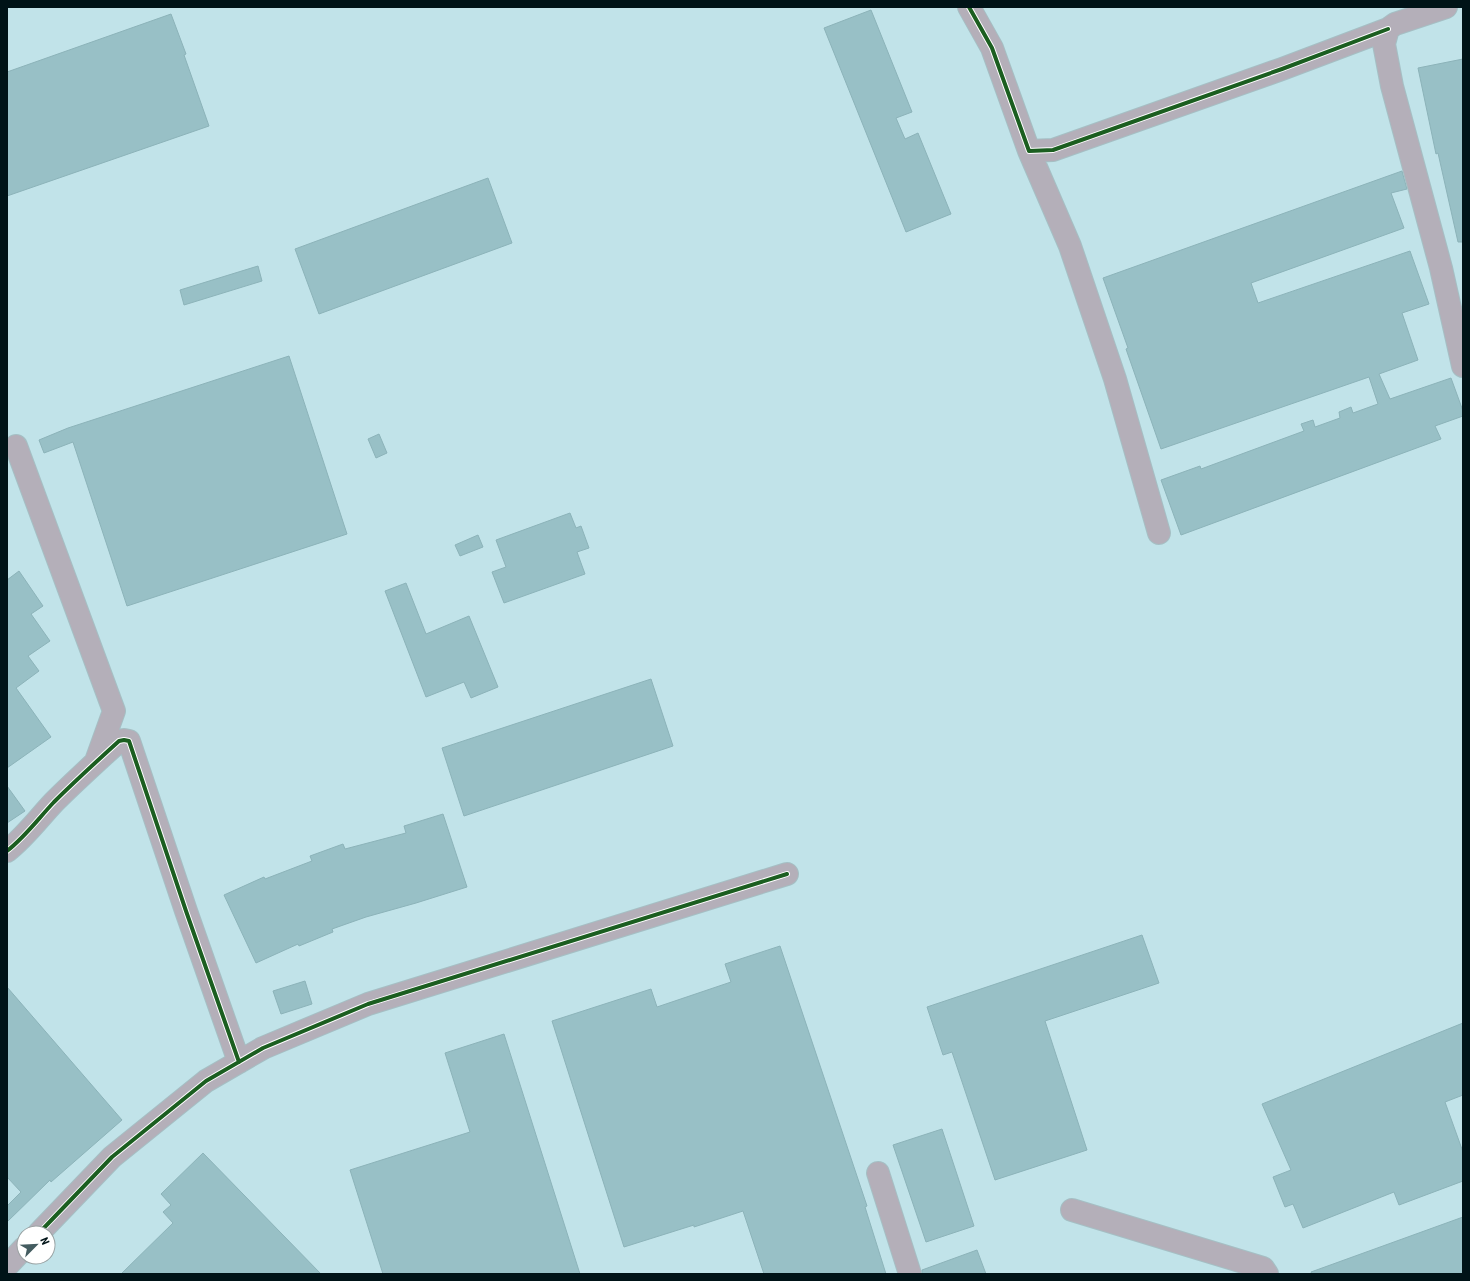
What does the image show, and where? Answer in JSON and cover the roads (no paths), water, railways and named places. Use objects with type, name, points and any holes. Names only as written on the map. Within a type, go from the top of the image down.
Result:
[{"type":"street","points":[[969,7],[992,48],[1030,151],[1070,246],[1115,379],[1159,533]]},
{"type":"street","points":[[1030,151],[1053,150],[1282,69],[1388,30],[1395,24],[1446,7]]},
{"type":"street","points":[[1388,30],[1384,44],[1392,86],[1441,268],[1463,366]]},
{"type":"street","points":[[16,446],[114,711],[96,762]]},
{"type":"street","points":[[7,851],[22,839],[54,803],[119,741],[129,741],[239,1062]]},
{"type":"street","points":[[47,1225],[112,1157],[206,1081],[263,1048],[368,1004],[787,874]]},
{"type":"street","points":[[878,1172],[910,1274]]},
{"type":"street","points":[[1072,1210],[1263,1268],[1267,1274]]},
{"type":"street","points":[[7,1266],[16,1256]]}]
